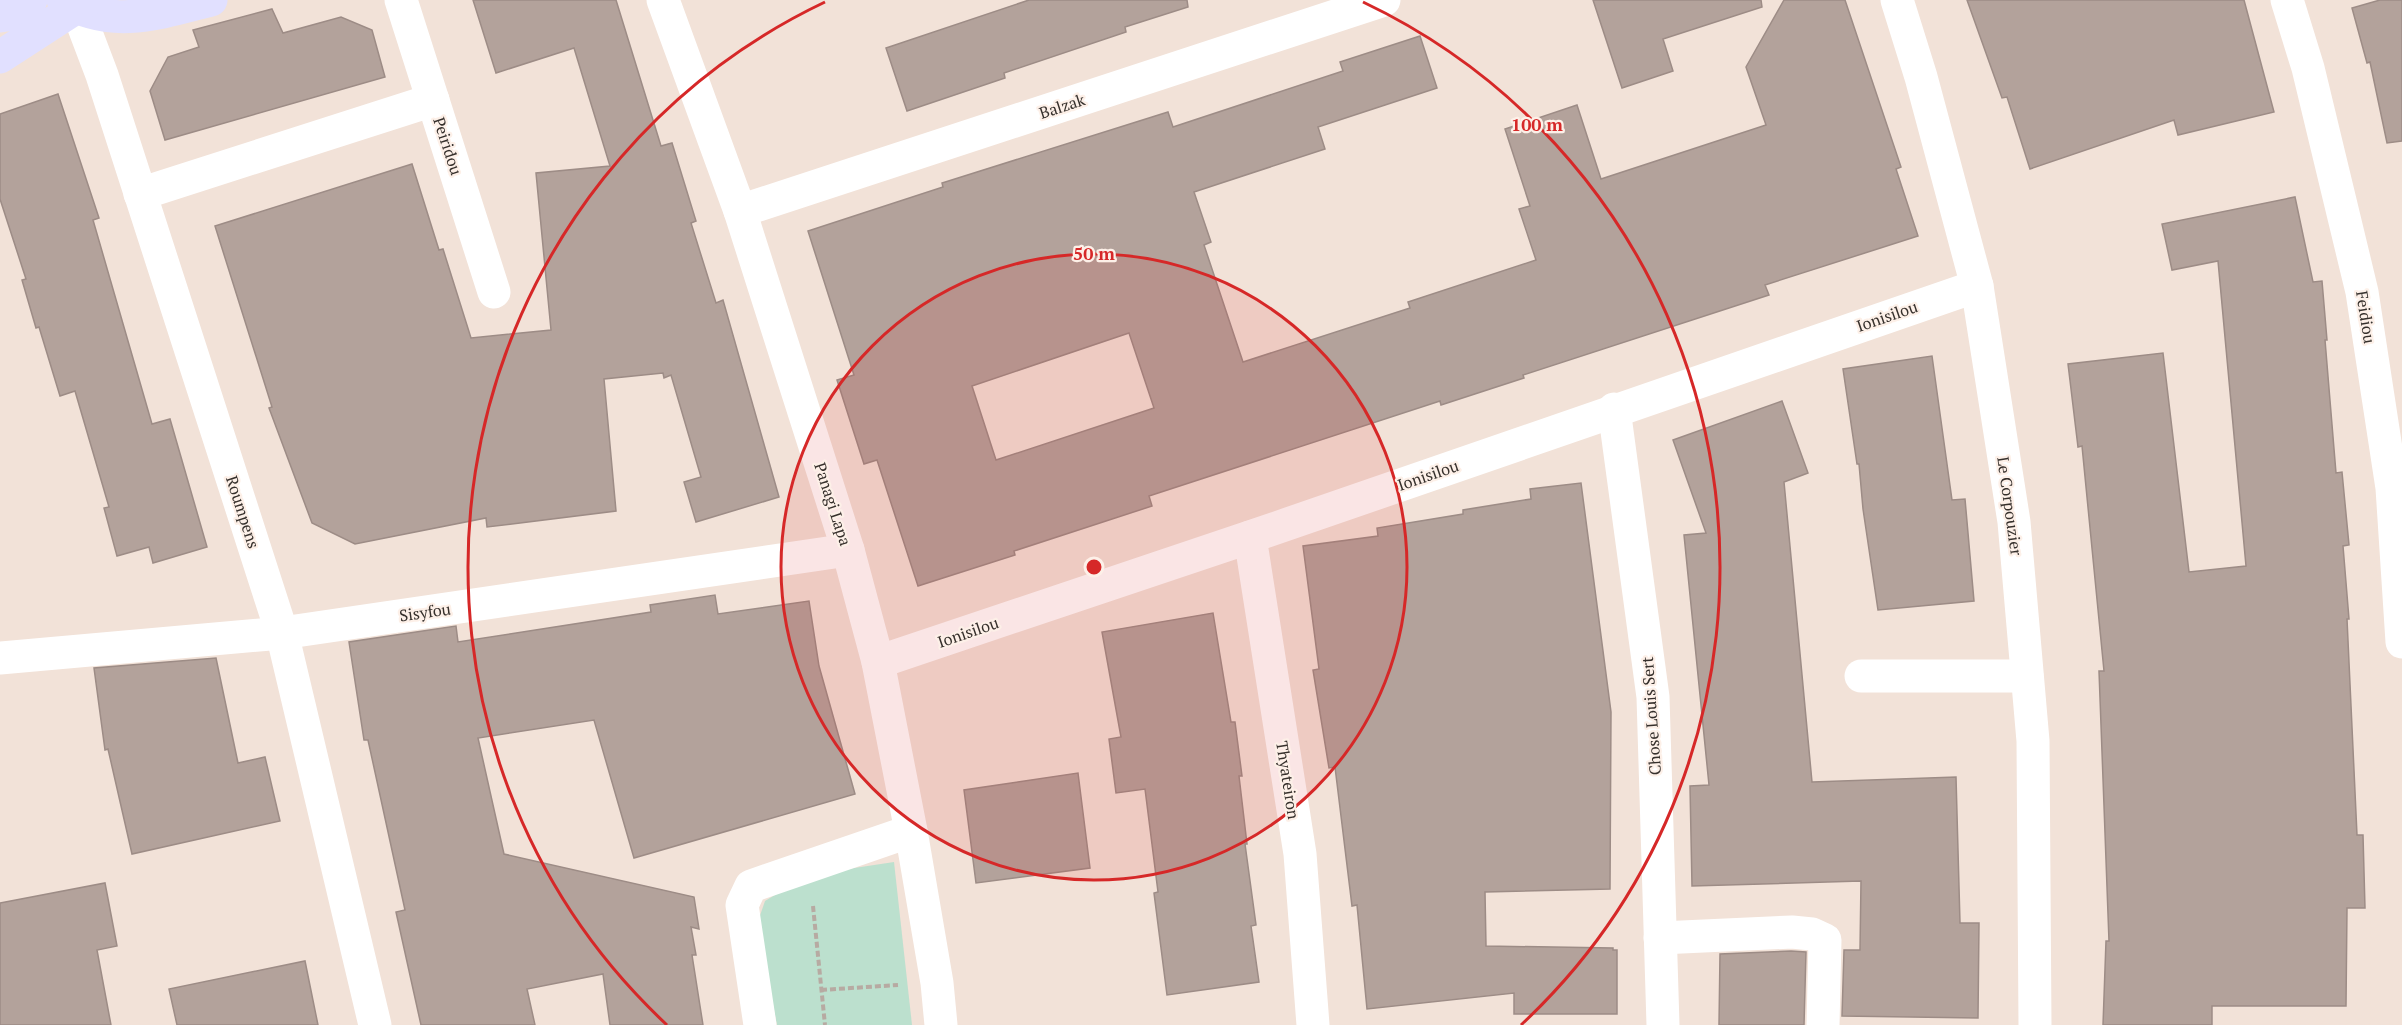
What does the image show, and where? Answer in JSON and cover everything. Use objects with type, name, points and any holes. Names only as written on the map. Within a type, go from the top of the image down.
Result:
[{"type":"main road","points":[[0,16],[8,15],[32,0]]},
{"type":"main road","points":[[0,57],[76,3],[109,16],[135,18],[210,0]]},
{"type":"street","name":"Peiridou","points":[[401,0],[494,292]]},
{"type":"street","name":"Panagi Lapa","points":[[663,0],[740,211],[848,550],[878,662],[911,831],[937,983],[941,1025]]},
{"type":"street","name":"Balzak","points":[[740,211],[1384,0]]},
{"type":"street","name":"Le Corpouzier","points":[[1897,0],[1921,77],[1977,286],[2014,522],[2033,741],[2035,1025]]},
{"type":"street","name":"Feidiou","points":[[2287,0],[2308,68],[2362,292],[2392,488],[2402,642]]},
{"type":"street","name":"Roumpens","points":[[76,3],[102,75],[282,633],[375,1025]]},
{"type":"street","points":[[140,194],[433,100]]},
{"type":"street","name":"Ionisilou","points":[[878,662],[1250,537],[1977,286]]},
{"type":"street","name":"Chose Louis Sert","points":[[1614,410],[1653,697],[1663,1025]]},
{"type":"street","name":"Thyateiron","points":[[1250,537],[1300,854],[1313,1025]]},
{"type":"street","name":"Sisyfou","points":[[0,658],[282,633],[848,550]]},
{"type":"street","points":[[1861,676],[2027,676]]},
{"type":"street","points":[[760,1025],[742,905],[751,886],[911,831]]},
{"type":"street","points":[[1660,938],[1792,932],[1812,934],[1825,940],[1823,1025]]},
{"type":"path","points":[[809,866],[825,1025]]},
{"type":"path","points":[[821,990],[937,983]]},
{"type":"green space","points":[[894,862],[912,1025],[777,1025],[757,924],[765,901],[808,875]]},
{"type":"building","points":[[473,0],[616,0],[661,146],[672,143],[696,221],[691,223],[716,303],[723,300],[779,497],[696,522],[684,482],[701,477],[671,375],[664,378],[663,373],[604,379],[616,511],[487,527],[486,518],[355,544],[312,523],[269,408],[272,407],[215,226],[412,164],[439,250],[443,249],[471,338],[551,330],[536,173],[610,166],[574,48],[496,73]]},
{"type":"building","points":[[1029,0],[1187,0],[1188,7],[1125,27],[1126,32],[1004,73],[1005,78],[907,111],[886,48]]},
{"type":"building","points":[[1593,0],[1761,0],[1762,7],[1663,39],[1673,71],[1622,88]]},
{"type":"building","points":[[1784,0],[1845,0],[1901,167],[1896,169],[1918,236],[1765,285],[1769,295],[1523,375],[1524,378],[1441,405],[1440,401],[1149,496],[1152,506],[1014,551],[1015,555],[918,586],[877,460],[864,464],[837,380],[854,375],[808,231],[943,187],[942,183],[1168,112],[1173,127],[1343,71],[1340,62],[1420,36],[1437,88],[1318,127],[1325,149],[1194,192],[1211,242],[1204,245],[1243,362],[1410,308],[1408,302],[1536,260],[1519,209],[1530,206],[1505,129],[1577,105],[1601,179],[1766,125],[1746,67]],"holes":[[[1129,333],[1154,408],[996,460],[972,386]]]},
{"type":"building","points":[[1967,0],[2244,0],[2274,112],[2178,135],[2174,120],[2030,169],[2007,97],[2002,98]]},
{"type":"building","points":[[2380,0],[2402,0],[2402,141],[2387,143],[2370,62],[2367,63],[2352,8]]},
{"type":"building","points":[[272,9],[283,33],[341,17],[372,30],[385,77],[165,140],[150,91],[168,57],[199,47],[193,30]]},
{"type":"building","points":[[58,94],[99,218],[93,220],[152,424],[170,419],[207,547],[153,563],[149,547],[117,556],[104,508],[109,507],[75,391],[60,396],[39,327],[36,328],[22,280],[26,279],[0,199],[0,114]]},
{"type":"building","points":[[2295,197],[2313,282],[2322,281],[2336,473],[2342,472],[2349,545],[2343,546],[2349,619],[2347,619],[2357,835],[2363,835],[2365,908],[2347,908],[2346,1006],[2212,1006],[2212,1025],[2103,1025],[2106,941],[2109,941],[2099,671],[2104,671],[2082,446],[2078,447],[2068,364],[2163,353],[2189,572],[2246,566],[2218,261],[2172,270],[2162,224]]},
{"type":"building","points":[[1932,356],[1952,500],[1965,499],[1974,601],[1878,610],[1863,509],[1859,464],[1857,464],[1843,369]]},
{"type":"building","points":[[1782,401],[1808,473],[1784,482],[1812,782],[1956,777],[1960,923],[1979,923],[1978,1018],[1842,1016],[1844,950],[1860,950],[1861,881],[1692,886],[1690,786],[1709,785],[1684,535],[1706,533],[1673,440]]},
{"type":"building","points":[[1581,483],[1611,712],[1610,889],[1485,892],[1486,946],[1613,948],[1617,950],[1617,1014],[1514,1014],[1514,993],[1367,1009],[1357,905],[1352,906],[1335,767],[1329,768],[1313,670],[1319,669],[1303,546],[1378,536],[1377,528],[1463,514],[1463,510],[1531,499],[1530,489]]},
{"type":"building","points":[[715,595],[718,614],[809,601],[819,666],[855,794],[634,858],[594,720],[478,738],[504,854],[694,897],[699,929],[691,927],[696,955],[692,955],[703,1025],[610,1025],[603,974],[527,989],[535,1025],[421,1025],[396,912],[405,910],[368,740],[364,740],[349,642],[456,626],[458,642],[651,612],[650,605]]},
{"type":"building","points":[[1213,613],[1231,722],[1235,722],[1242,776],[1239,776],[1247,844],[1245,844],[1256,925],[1251,926],[1259,982],[1167,995],[1154,893],[1158,892],[1145,789],[1116,793],[1109,739],[1121,737],[1102,632]]},
{"type":"building","points":[[216,658],[238,763],[265,757],[280,821],[132,854],[108,749],[105,750],[94,668]]},
{"type":"building","points":[[1078,773],[1090,868],[976,883],[964,790]]},
{"type":"building","points":[[105,883],[117,946],[97,950],[111,1025],[0,1025],[0,903]]},
{"type":"building","points":[[1806,952],[1804,1025],[1719,1025],[1720,954]]},
{"type":"building","points":[[305,961],[318,1025],[177,1025],[169,989]]}]
